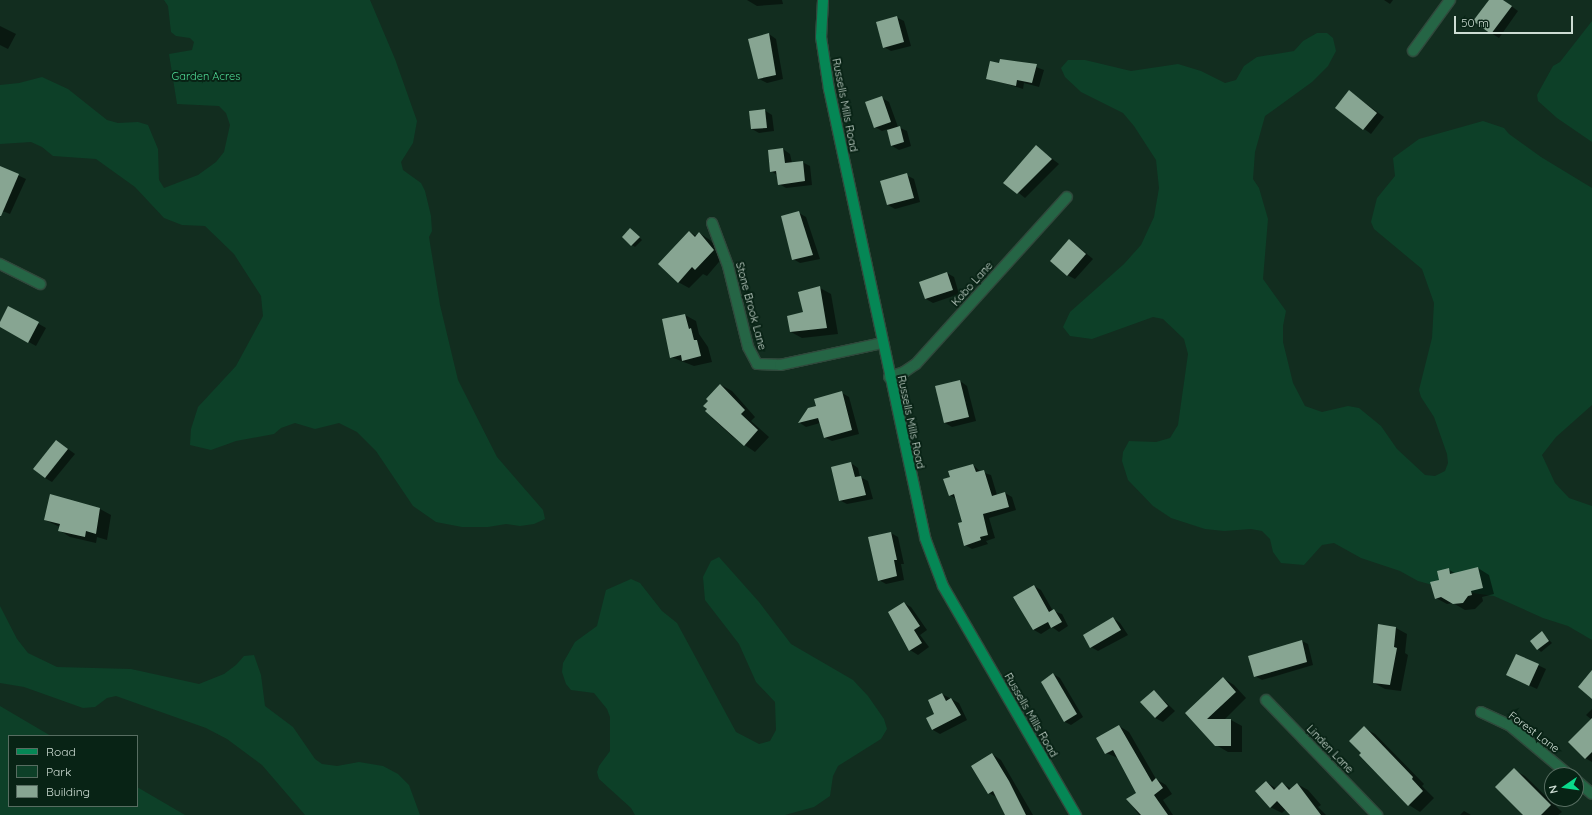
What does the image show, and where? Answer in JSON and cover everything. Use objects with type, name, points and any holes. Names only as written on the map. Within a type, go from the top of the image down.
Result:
[{"type":"main road","name":"Russells Mills Road","points":[[823,0],[821,37],[826,72],[889,377],[921,520],[940,580],[1076,815]]},
{"type":"street","points":[[1413,51],[1450,0]]},
{"type":"street","name":"Kobo Lane","points":[[889,377],[904,372],[916,364],[1067,197]]},
{"type":"street","name":"Stone Brook Lane","points":[[712,223],[728,266],[748,347],[757,364],[780,365],[882,343]]},
{"type":"street","points":[[0,264],[40,284]]},
{"type":"street","name":"Linden Lane","points":[[1266,700],[1377,815]]},
{"type":"street","name":"Forest Lane","points":[[1481,712],[1509,725],[1560,767]]},
{"type":"street","points":[[1584,787],[1592,794]]},
{"type":"green space","name":"Garden Acres","points":[[164,0],[370,0],[395,59],[417,121],[413,143],[401,162],[403,170],[421,183],[425,191],[431,216],[432,231],[429,237],[440,305],[458,380],[497,457],[543,510],[545,519],[534,524],[520,526],[506,524],[488,527],[462,527],[436,522],[413,506],[376,451],[357,432],[339,423],[315,429],[295,423],[281,428],[274,434],[236,441],[211,450],[190,445],[191,429],[198,407],[236,366],[263,316],[261,296],[234,254],[205,226],[182,225],[164,218],[135,187],[96,159],[53,156],[42,147],[31,142],[0,144],[0,85],[19,83],[42,77],[68,89],[107,120],[118,123],[138,122],[148,125],[158,149],[159,180],[164,188],[198,175],[216,162],[224,152],[230,125],[226,113],[219,106],[177,104],[169,54],[192,50],[194,42],[190,38],[176,36],[171,32],[168,6]]},
{"type":"green space","points":[[1592,21],[1592,142],[1557,118],[1538,101],[1537,95],[1553,66],[1560,62]]},
{"type":"green space","points":[[1317,33],[1327,33],[1333,38],[1336,51],[1328,66],[1312,82],[1265,116],[1255,152],[1253,179],[1259,188],[1268,219],[1263,279],[1286,311],[1283,326],[1283,342],[1293,383],[1305,406],[1322,412],[1348,406],[1359,408],[1381,426],[1397,449],[1425,475],[1435,476],[1445,471],[1448,463],[1447,454],[1434,417],[1421,397],[1419,390],[1432,338],[1434,303],[1422,269],[1374,229],[1371,222],[1377,198],[1395,176],[1393,158],[1419,139],[1483,121],[1504,128],[1509,134],[1541,157],[1592,188],[1592,405],[1556,437],[1542,455],[1555,483],[1569,498],[1592,506],[1592,640],[1568,626],[1543,618],[1494,596],[1451,590],[1418,581],[1400,571],[1361,558],[1334,543],[1322,545],[1304,565],[1281,563],[1273,552],[1270,539],[1262,531],[1251,529],[1224,531],[1205,529],[1171,518],[1153,506],[1128,480],[1122,461],[1123,452],[1129,441],[1156,442],[1170,438],[1178,425],[1188,354],[1184,339],[1163,319],[1153,317],[1092,339],[1070,336],[1063,327],[1070,312],[1124,264],[1141,245],[1154,217],[1159,188],[1156,160],[1134,126],[1123,113],[1081,92],[1065,77],[1061,68],[1068,60],[1085,60],[1131,71],[1178,64],[1201,71],[1225,83],[1236,80],[1244,66],[1257,57],[1294,51],[1303,41]]},
{"type":"green space","points":[[719,557],[759,602],[791,644],[853,680],[868,696],[884,719],[887,729],[881,739],[838,766],[833,776],[830,796],[814,807],[785,815],[635,815],[631,808],[599,779],[597,772],[599,766],[610,751],[610,717],[607,709],[594,693],[571,690],[566,684],[562,672],[563,663],[575,642],[597,626],[606,590],[631,579],[640,583],[662,611],[677,623],[736,732],[759,744],[770,741],[776,730],[775,702],[756,682],[739,644],[705,600],[703,577],[711,561]]},
{"type":"green space","points":[[0,606],[17,639],[28,653],[57,667],[131,669],[199,684],[224,674],[236,665],[244,656],[254,655],[261,675],[265,706],[293,727],[315,759],[322,764],[337,766],[359,762],[383,766],[398,774],[409,785],[420,815],[305,815],[262,765],[227,739],[206,728],[116,696],[107,698],[95,707],[83,708],[24,687],[0,683]]},
{"type":"green space","points":[[0,706],[49,735],[8,735],[8,807],[138,807],[138,788],[185,815],[0,815]]},
{"type":"building","points":[[1489,0],[1503,0],[1512,6],[1491,34],[1473,21]]},
{"type":"building","points":[[897,16],[904,42],[883,48],[876,22]]},
{"type":"building","points":[[769,33],[776,75],[758,79],[748,39]]},
{"type":"building","points":[[1000,59],[1037,64],[1032,83],[1017,80],[1016,86],[986,79],[990,61],[999,63]]},
{"type":"building","points":[[1349,90],[1377,113],[1363,130],[1335,108]]},
{"type":"building","points":[[882,96],[891,122],[874,128],[865,102]]},
{"type":"building","points":[[765,109],[767,128],[751,129],[749,111]]},
{"type":"building","points":[[900,126],[904,142],[891,146],[887,130]]},
{"type":"building","points":[[1036,145],[1052,159],[1017,194],[1003,183]]},
{"type":"building","points":[[783,148],[785,163],[803,161],[805,181],[778,185],[776,171],[770,172],[768,150]]},
{"type":"building","points":[[0,166],[19,174],[1,216],[0,216]]},
{"type":"building","points":[[907,173],[914,198],[887,205],[880,181]]},
{"type":"building","points":[[799,211],[813,255],[792,260],[781,216]]},
{"type":"building","points":[[630,228],[640,237],[631,246],[622,237]]},
{"type":"building","points":[[689,231],[695,237],[699,232],[714,250],[695,270],[692,267],[678,283],[658,264]]},
{"type":"building","points":[[1069,239],[1086,254],[1067,276],[1050,261]]},
{"type":"building","points":[[947,272],[953,290],[925,299],[919,282]]},
{"type":"building","points":[[820,286],[827,328],[790,332],[787,316],[803,312],[798,292]]},
{"type":"building","points":[[8,306],[39,322],[28,343],[0,327],[0,322]]},
{"type":"building","points":[[685,314],[694,340],[697,340],[701,356],[682,361],[681,355],[670,358],[662,319]]},
{"type":"building","points":[[960,380],[969,417],[944,423],[935,386]]},
{"type":"building","points":[[720,384],[745,410],[741,414],[758,430],[744,446],[705,411],[707,409],[703,406],[708,401],[706,399]]},
{"type":"building","points":[[842,391],[852,430],[824,438],[818,418],[798,423],[808,408],[816,406],[814,399]]},
{"type":"building","points":[[56,440],[68,449],[45,478],[33,469]]},
{"type":"building","points":[[851,462],[855,477],[861,476],[866,495],[839,501],[831,467]]},
{"type":"building","points":[[973,464],[976,472],[984,470],[992,496],[1005,492],[1009,507],[983,514],[988,535],[980,537],[981,540],[964,546],[958,523],[962,522],[954,494],[949,496],[943,479],[950,477],[948,471]]},
{"type":"building","points":[[50,494],[100,508],[96,534],[86,531],[85,537],[58,531],[60,524],[44,520]]},
{"type":"building","points":[[891,532],[897,560],[894,560],[897,576],[878,581],[868,537]]},
{"type":"building","points":[[1478,567],[1483,588],[1471,591],[1472,595],[1468,596],[1463,603],[1453,604],[1441,597],[1435,599],[1430,582],[1439,580],[1437,571],[1449,568],[1450,574]]},
{"type":"building","points":[[1034,585],[1049,612],[1054,609],[1062,622],[1051,628],[1048,622],[1033,630],[1013,597]]},
{"type":"building","points":[[904,602],[920,626],[914,630],[922,643],[909,651],[888,612]]},
{"type":"building","points":[[1113,617],[1121,630],[1090,648],[1083,635]]},
{"type":"building","points":[[1378,624],[1396,627],[1394,647],[1397,648],[1390,685],[1373,683]]},
{"type":"building","points":[[1542,631],[1549,641],[1537,650],[1530,641]]},
{"type":"building","points":[[1302,640],[1307,662],[1254,677],[1248,656]]},
{"type":"building","points":[[1516,654],[1539,664],[1529,686],[1506,675]]},
{"type":"building","points":[[1592,670],[1592,699],[1578,687]]},
{"type":"building","points":[[1053,673],[1077,714],[1064,722],[1041,682]]},
{"type":"building","points":[[1223,677],[1236,692],[1207,719],[1231,719],[1231,746],[1215,746],[1185,713]]},
{"type":"building","points":[[1154,690],[1168,706],[1155,718],[1140,702]]},
{"type":"building","points":[[942,693],[946,701],[951,698],[961,715],[932,730],[926,718],[934,714],[928,700]]},
{"type":"building","points":[[1592,718],[1592,752],[1585,759],[1568,742]]},
{"type":"building","points":[[1119,725],[1152,782],[1156,778],[1163,788],[1154,795],[1168,815],[1141,815],[1126,799],[1136,793],[1113,750],[1105,754],[1096,738]]},
{"type":"building","points":[[1364,726],[1413,777],[1412,779],[1423,791],[1408,806],[1359,755],[1361,753],[1349,741]]},
{"type":"building","points":[[992,753],[1009,781],[1026,815],[1005,815],[993,791],[988,794],[971,766]]},
{"type":"building","points":[[1514,768],[1544,798],[1544,807],[1549,807],[1541,815],[1523,815],[1495,787]]},
{"type":"building","points":[[1266,781],[1274,790],[1282,782],[1289,790],[1297,783],[1321,815],[1290,815],[1277,801],[1270,808],[1255,791]]}]
